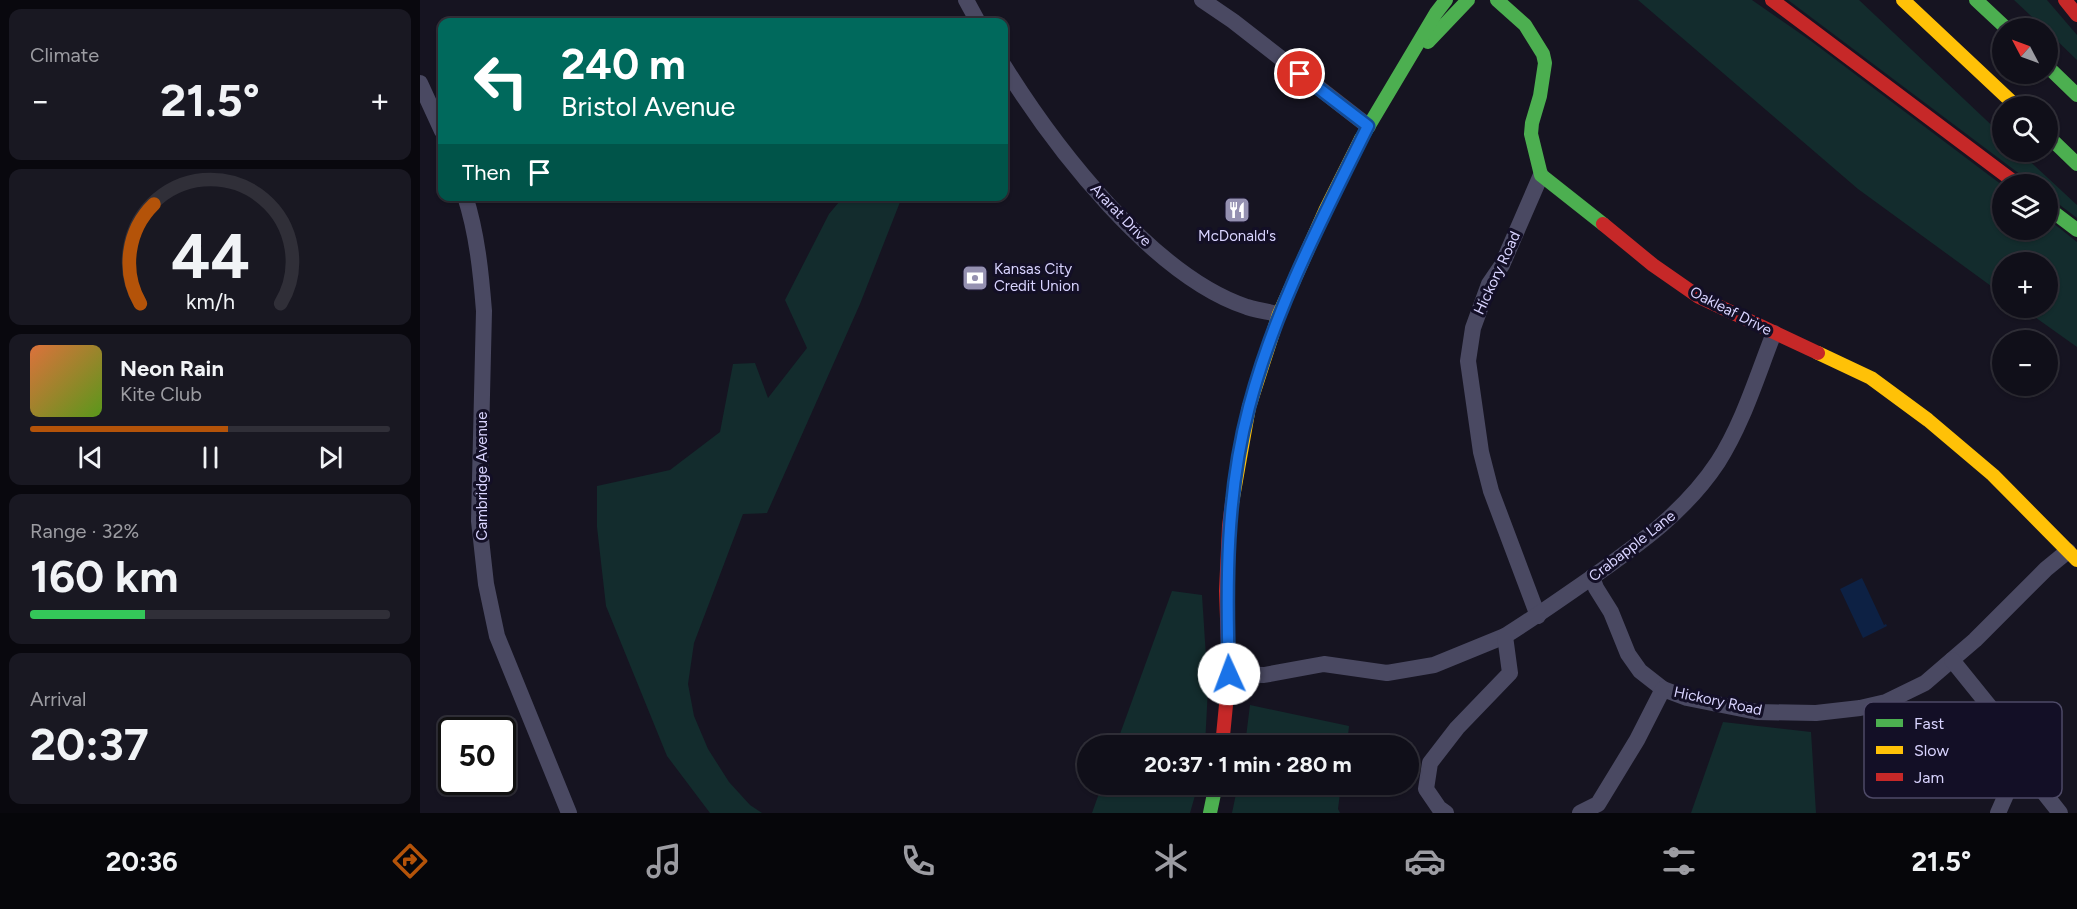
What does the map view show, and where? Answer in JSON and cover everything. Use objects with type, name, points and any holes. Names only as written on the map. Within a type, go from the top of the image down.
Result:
[{"type":"main road","points":[[1223,735],[1229,674],[1226,591],[1230,516],[1249,407],[1279,314],[1325,211],[1368,126],[1411,58],[1436,12],[1446,0]]},
{"type":"main road","points":[[1411,58],[1468,0]]},
{"type":"main road","points":[[1497,0],[1525,25],[1543,54],[1545,63],[1531,134],[1541,175]]},
{"type":"main road","points":[[1772,0],[2004,174]]},
{"type":"main road","points":[[1904,0],[2005,96]]},
{"type":"main road","points":[[1976,0],[1995,18]]},
{"type":"main road","points":[[2065,0],[2077,15]]},
{"type":"main road","points":[[2058,77],[2077,95]]},
{"type":"main road","points":[[2058,146],[2077,164]]},
{"type":"main road","name":"Oakleaf Drive","points":[[1541,175],[1653,265],[1698,297],[1871,378],[1928,420],[1993,475],[2073,555]]},
{"type":"main road","points":[[2058,216],[2077,230]]},
{"type":"main road","points":[[1210,813],[1214,795]]},
{"type":"street","points":[[966,0],[976,18]]},
{"type":"street","points":[[1202,0],[1233,21],[1368,126]]},
{"type":"street","name":"Ararat Drive","points":[[1008,73],[1031,110],[1080,172],[1137,233],[1162,255],[1207,287],[1247,307],[1279,314]]},
{"type":"street","points":[[420,83],[438,122]]},
{"type":"street","name":"Hickory Road","points":[[1538,616],[1491,491],[1481,452],[1468,361],[1473,328],[1489,285],[1502,265],[1541,175]]},
{"type":"street","name":"Cambridge Avenue","points":[[466,201],[482,277],[484,311],[479,521],[486,584],[497,636],[570,813]]},
{"type":"street","name":"Crabapple Lane","points":[[1504,636],[1538,616],[1654,532],[1680,510],[1719,461],[1738,426],[1774,333]]},
{"type":"street","name":"Hickory Road","points":[[1886,702],[1925,683],[1975,640],[2046,569],[2073,555]]},
{"type":"street","name":"Hickory Road","points":[[1592,577],[1611,612],[1628,654],[1640,671],[1663,689],[1687,698],[1757,712],[1816,713],[1864,707]]},
{"type":"street","points":[[1229,674],[1264,675],[1324,664],[1387,673],[1434,665],[1504,636],[1510,673],[1457,728],[1430,764],[1426,789],[1446,813]]},
{"type":"street","points":[[1952,660],[1986,702]]},
{"type":"street","points":[[1580,813],[1598,804],[1637,740],[1663,689]]},
{"type":"street","points":[[1998,813],[2005,798]]},
{"type":"street","points":[[2049,798],[2060,813]]},
{"type":"green space","points":[[1638,0],[1752,0],[1811,41],[1992,177],[1992,240],[2058,240],[2058,227],[2077,242],[2077,347],[2058,334],[2058,330],[2053,330],[2036,318],[2058,318],[2058,252],[1992,252],[1992,287],[1858,189]]},
{"type":"green space","points":[[1788,0],[1859,0],[1992,126],[1992,153]]},
{"type":"green space","points":[[2014,0],[2047,0],[2077,35],[2077,60],[2058,42],[2058,18],[2033,18]]},
{"type":"green space","points":[[2004,162],[2031,162],[2044,174],[2020,174]]},
{"type":"green space","points":[[2058,187],[2077,205],[2077,218],[2058,204]]},
{"type":"green space","points":[[840,201],[900,201],[860,304],[767,513],[743,514],[694,643],[688,684],[694,716],[708,749],[729,782],[750,805],[762,813],[710,813],[667,756],[606,606],[597,527],[597,486],[670,470],[720,432],[733,364],[755,363],[768,398],[807,348],[785,300],[829,214]]},
{"type":"green space","points":[[1172,591],[1202,595],[1208,688],[1206,735],[1120,735]]},
{"type":"green space","points":[[1250,705],[1349,726],[1348,735],[1246,735]]},
{"type":"green space","points":[[1723,722],[1811,732],[1816,813],[1691,813]]},
{"type":"green space","points":[[1098,795],[1195,795],[1190,813],[1092,813]]},
{"type":"green space","points":[[1236,795],[1340,795],[1338,809],[1340,813],[1232,813]]},
{"type":"water","points":[[1862,578],[1884,625],[1887,626],[1863,638],[1840,589]]},
{"type":"traffic: fast","points":[[1361,139],[1446,0]]},
{"type":"traffic: fast","points":[[1428,42],[1468,0]]},
{"type":"traffic: fast","points":[[1497,0],[1525,25],[1543,54],[1545,63],[1531,134],[1541,175],[1603,224]]},
{"type":"traffic: fast","points":[[1976,0],[1995,18]]},
{"type":"traffic: fast","points":[[2058,77],[2077,95]]},
{"type":"traffic: fast","points":[[2058,146],[2077,164]]},
{"type":"traffic: fast","points":[[2058,216],[2077,230]]},
{"type":"traffic: fast","points":[[1210,813],[1214,795]]},
{"type":"traffic: slow","points":[[1903,0],[2005,96]]},
{"type":"traffic: slow","points":[[1232,503],[1249,407],[1279,314],[1325,211],[1361,139]]},
{"type":"traffic: slow","points":[[1818,353],[1871,378],[1928,420],[1993,475],[2077,560]]},
{"type":"traffic: jam","points":[[1772,0],[2004,174]]},
{"type":"traffic: jam","points":[[2065,0],[2077,15]]},
{"type":"traffic: jam","points":[[1603,224],[1653,265],[1699,297],[1818,353]]},
{"type":"traffic: jam","points":[[1223,735],[1229,674],[1226,591],[1232,503]]},
{"type":"place","name":"McDonald's","points":[[1237,210]]},
{"type":"place","name":"Kansas City Credit Union","points":[[975,278]]},
{"type":"route","points":[[1229,674],[1226,591],[1229,526],[1249,407],[1279,314],[1325,211],[1368,126],[1300,74]]}]
